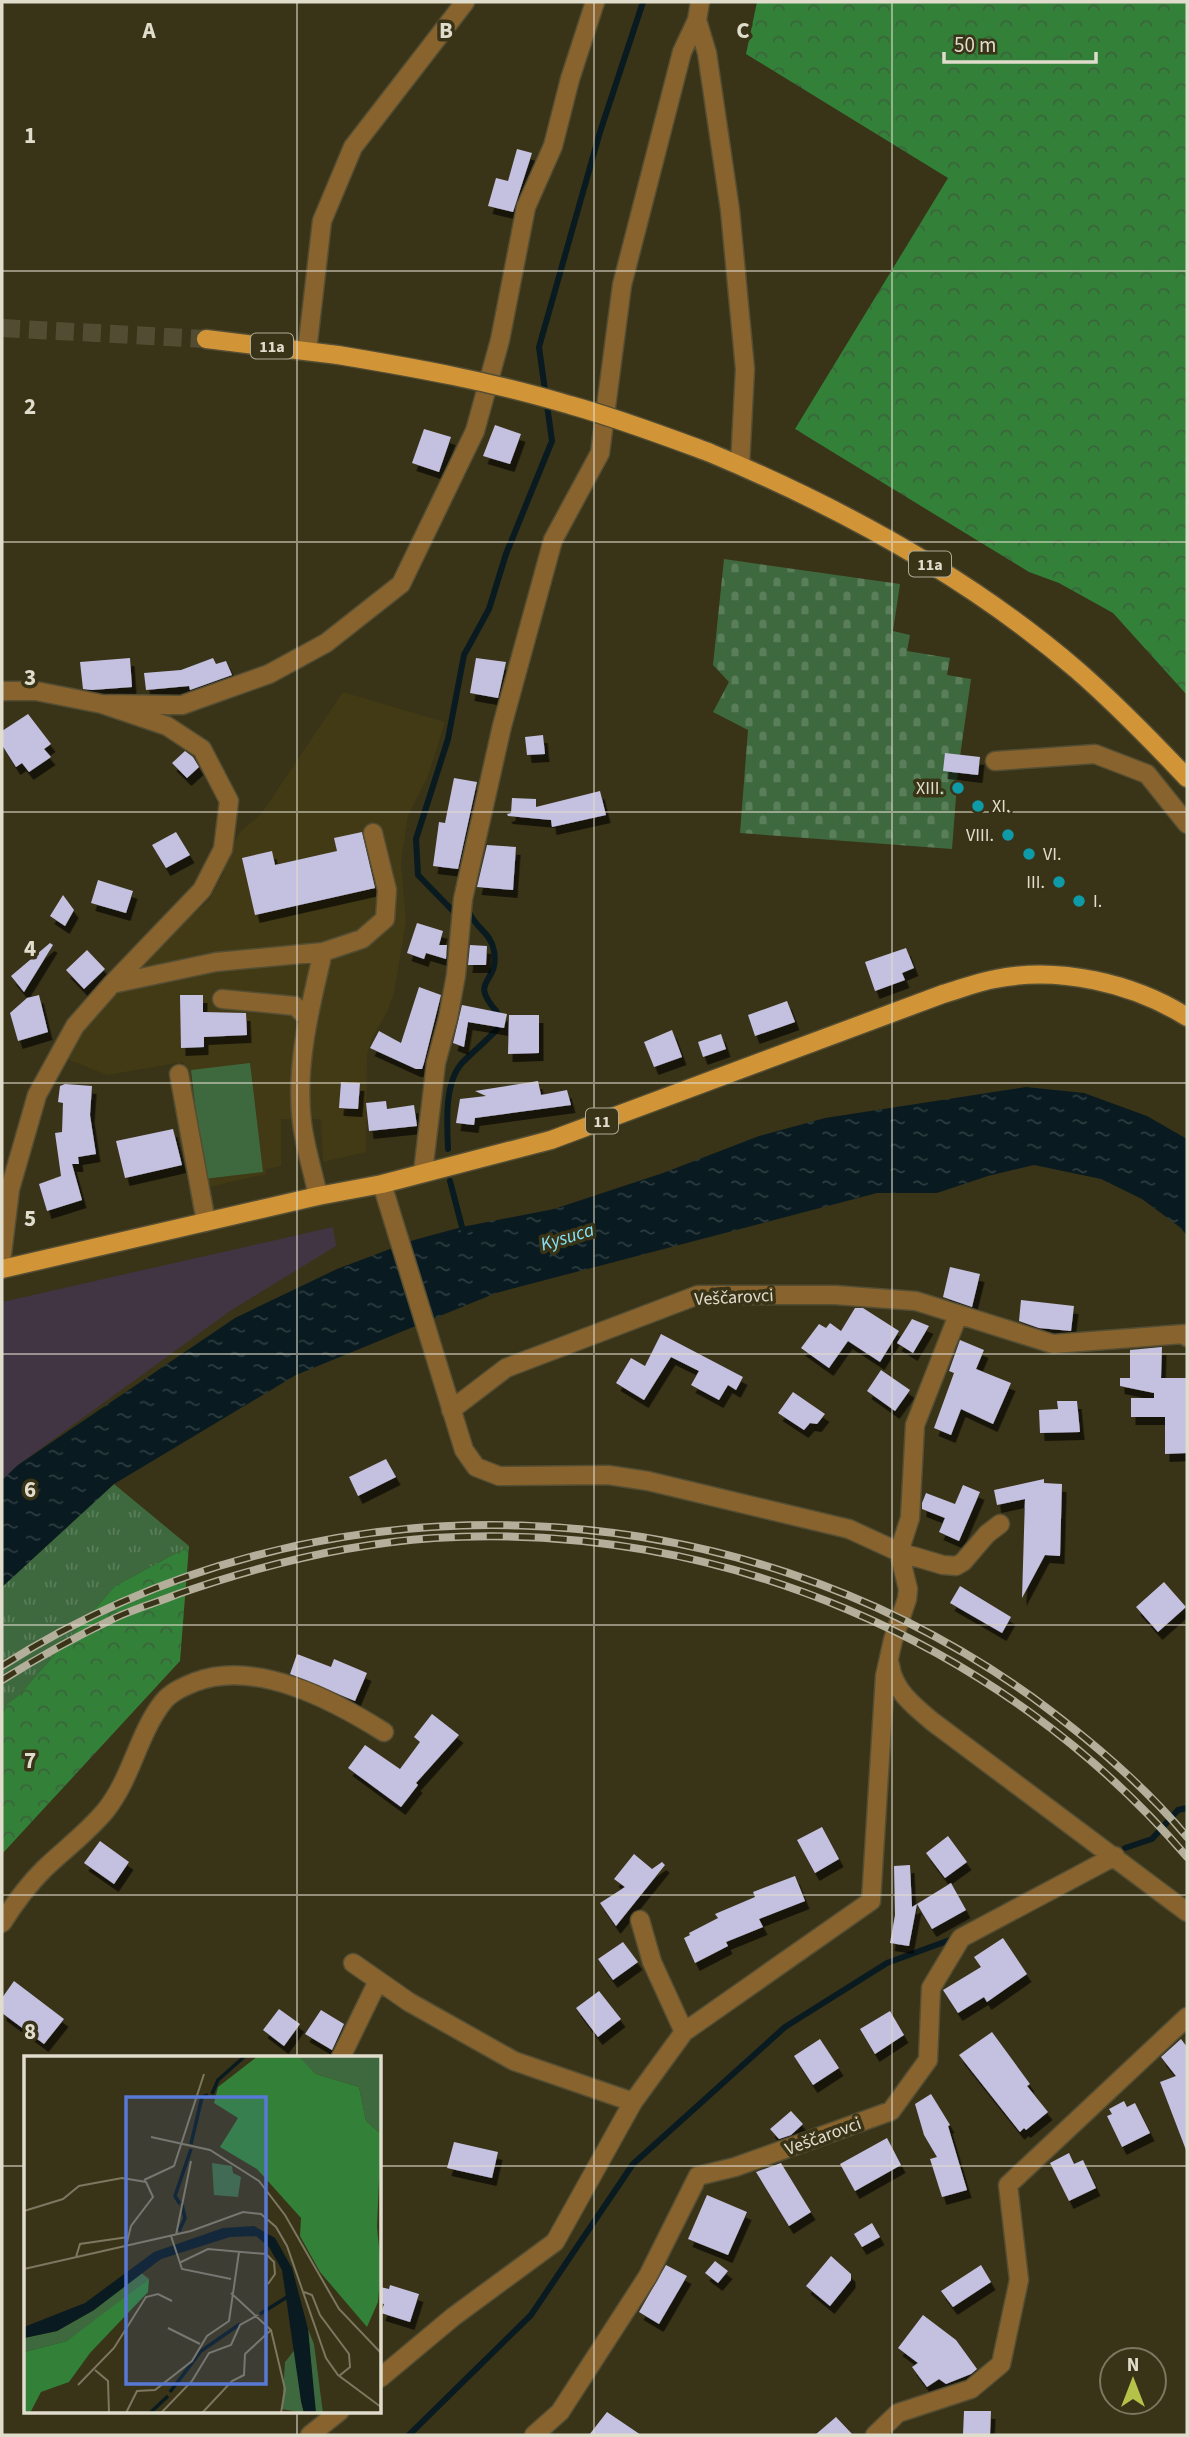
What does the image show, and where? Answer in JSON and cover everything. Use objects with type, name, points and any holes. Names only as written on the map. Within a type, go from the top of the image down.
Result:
[{"type":"main road","name":"11a","points":[[206,339],[338,355],[416,368],[520,391],[637,426],[740,465],[857,522],[970,589],[1046,645],[1126,715],[1187,778]]},
{"type":"main road","name":"11","points":[[2,1269],[318,1196],[382,1184],[551,1140],[943,994],[995,979],[1029,975],[1103,982],[1140,995],[1187,1017]]},
{"type":"street","points":[[307,351],[322,220],[353,147],[465,2]]},
{"type":"street","points":[[102,704],[182,705],[269,674],[326,643],[401,584],[475,431],[500,340],[526,207],[553,146],[570,79],[595,2]]},
{"type":"street","points":[[423,1172],[436,1063],[456,975],[463,899],[502,726],[553,540],[600,453],[622,285],[682,52],[697,20],[700,2]]},
{"type":"street","points":[[697,20],[707,53],[730,210],[745,369],[740,465]]},
{"type":"street","points":[[2,691],[36,691],[102,704],[167,726],[202,749],[229,801],[223,849],[202,890],[111,984],[75,1026],[37,1096],[6,1189],[2,1254]]},
{"type":"street","points":[[995,761],[1095,754],[1147,774],[1187,824]]},
{"type":"street","points":[[111,984],[216,962],[323,952],[362,939],[385,919],[387,890],[373,833]]},
{"type":"street","points":[[318,1196],[302,1122],[301,1072],[308,1018],[323,952]]},
{"type":"street","points":[[222,999],[295,1006],[308,1018]]},
{"type":"street","points":[[179,1074],[206,1222]]},
{"type":"street","points":[[382,1184],[464,1450],[476,1467],[499,1476],[608,1475],[648,1481],[849,1530],[899,1552],[943,1565],[956,1566],[963,1562],[979,1542],[1000,1524]]},
{"type":"street","name":"Veščarovci","points":[[451,1410],[506,1368],[698,1295],[835,1295],[916,1301],[1053,1344],[1184,1334],[1187,1337]]},
{"type":"street","points":[[382,2376],[453,2317],[555,2242],[633,2102],[684,2032],[871,1901],[885,1676],[907,1599],[908,1588],[899,1552],[910,1518],[915,1425],[958,1315]]},
{"type":"street","points":[[891,1651],[892,1676],[912,1705],[1187,1912]]},
{"type":"street","points":[[2,1923],[16,1901],[43,1870],[87,1831],[106,1809],[125,1782],[151,1719],[165,1699],[183,1687],[205,1678],[239,1676],[269,1679],[346,1708],[384,1732]]},
{"type":"street","name":"Veščarovci","points":[[534,2435],[560,2412],[648,2276],[698,2176],[735,2167],[891,2111],[928,2060],[931,1988],[961,1938],[1115,1856]]},
{"type":"street","points":[[640,1920],[652,1962],[684,2032]]},
{"type":"street","points":[[353,1963],[409,2001],[514,2061],[633,2102]]},
{"type":"street","points":[[342,2056],[379,1981]]},
{"type":"street","points":[[874,2435],[898,2413],[971,2389],[1001,2364],[1019,2280],[1007,2185],[1187,2017]]},
{"type":"street","points":[[310,2435],[339,2412]]},
{"type":"shaded area","points":[[343,692],[445,722],[428,776],[408,816],[401,862],[406,922],[394,993],[372,1038],[367,1055],[366,1152],[323,1162],[321,1119],[281,1119],[281,1166],[266,1169],[266,1174],[204,1188],[183,1062],[107,1075],[65,1058],[78,1034],[156,948],[209,900],[240,832],[261,814]]},
{"type":"shaded area","points":[[333,1227],[336,1246],[230,1311],[18,1465],[2,1480],[2,1302]]},
{"type":"green space","points":[[757,2],[1187,2],[1187,695],[1113,613],[1059,583],[1029,572],[795,429],[948,178],[746,54]]},
{"type":"green space","points":[[724,559],[900,584],[893,631],[910,635],[907,651],[950,658],[947,675],[971,679],[958,771],[952,849],[740,833],[748,730],[713,712],[729,682],[713,665]]},
{"type":"green space","points":[[250,1063],[263,1172],[204,1179],[191,1070]]},
{"type":"green space","points":[[114,1484],[189,1546],[115,1586],[20,1694],[2,1708],[2,1587]]},
{"type":"green space","points":[[189,1546],[180,1661],[2,1854],[2,1708],[20,1694],[115,1586]]},
{"type":"water","name":"Kysuca","points":[[1026,1087],[1084,1093],[1147,1116],[1187,1139],[1187,1236],[1181,1228],[1142,1199],[1101,1179],[1034,1165],[988,1176],[937,1193],[877,1193],[496,1293],[296,1375],[114,1484],[2,1587],[2,1480],[18,1465],[235,1318],[337,1269],[414,1240],[462,1227],[554,1209],[663,1173],[759,1136],[825,1118]]},
{"type":"building","points":[[517,149],[532,153],[513,212],[488,206],[496,178],[508,181]]},
{"type":"building","points":[[495,425],[521,434],[510,464],[483,456]]},
{"type":"building","points":[[424,429],[451,437],[439,472],[412,463]]},
{"type":"building","points":[[130,658],[132,687],[83,689],[80,662]]},
{"type":"building","points":[[213,658],[216,664],[226,661],[232,675],[190,690],[189,686],[146,690],[144,673],[181,670]]},
{"type":"building","points":[[476,658],[506,662],[498,698],[470,693]]},
{"type":"building","points":[[28,714],[51,744],[44,749],[51,757],[29,772],[22,763],[16,767],[2,745],[2,731]]},
{"type":"building","points":[[543,735],[545,754],[527,755],[525,737]]},
{"type":"building","points":[[185,751],[199,767],[187,778],[172,763]]},
{"type":"building","points":[[945,753],[980,757],[978,775],[943,771]]},
{"type":"building","points":[[454,778],[477,782],[458,869],[433,866],[439,822],[445,823]]},
{"type":"building","points":[[600,791],[606,815],[552,827],[551,820],[507,814],[511,813],[512,798],[536,799],[536,807]]},
{"type":"building","points":[[176,832],[190,855],[166,868],[152,845]]},
{"type":"building","points":[[362,832],[375,888],[255,915],[242,858],[272,851],[275,865],[337,851],[334,838]]},
{"type":"building","points":[[487,845],[516,847],[513,890],[477,887]]},
{"type":"building","points":[[98,880],[133,891],[126,913],[91,903]]},
{"type":"building","points":[[63,895],[74,910],[65,926],[50,916]]},
{"type":"building","points":[[417,923],[443,931],[439,945],[447,945],[446,959],[426,953],[424,959],[407,953]]},
{"type":"building","points":[[50,943],[53,945],[24,992],[11,976]]},
{"type":"building","points":[[470,945],[487,946],[486,965],[468,965]]},
{"type":"building","points":[[906,948],[914,968],[902,973],[905,980],[875,991],[865,962]]},
{"type":"building","points":[[87,950],[105,969],[84,989],[66,970]]},
{"type":"building","points":[[419,987],[441,995],[422,1069],[416,1069],[370,1048],[379,1031],[401,1043]]},
{"type":"building","points":[[39,995],[48,1032],[18,1041],[10,1013],[27,998]]},
{"type":"building","points":[[180,995],[203,995],[203,1012],[246,1013],[247,1035],[204,1037],[204,1047],[181,1048]]},
{"type":"building","points":[[787,1001],[795,1022],[755,1036],[748,1015]]},
{"type":"building","points":[[462,1005],[507,1014],[504,1028],[468,1022],[464,1047],[453,1043]]},
{"type":"building","points":[[509,1015],[539,1015],[539,1053],[508,1054]]},
{"type":"building","points":[[672,1030],[682,1057],[654,1067],[644,1042]]},
{"type":"building","points":[[721,1034],[726,1049],[703,1057],[698,1042]]},
{"type":"building","points":[[538,1081],[541,1095],[567,1090],[571,1105],[475,1118],[474,1125],[456,1123],[460,1099],[486,1096],[475,1091]]},
{"type":"building","points":[[341,1082],[360,1083],[358,1109],[339,1108]]},
{"type":"building","points":[[60,1086],[92,1086],[90,1115],[96,1154],[78,1157],[79,1164],[72,1164],[82,1200],[47,1211],[39,1184],[61,1176],[55,1133],[62,1132],[63,1103],[58,1102]]},
{"type":"building","points":[[386,1101],[387,1109],[414,1105],[417,1126],[369,1131],[366,1103]]},
{"type":"building","points":[[173,1129],[182,1165],[125,1178],[116,1141]]},
{"type":"building","points":[[950,1267],[980,1274],[972,1307],[943,1297]]},
{"type":"building","points":[[1021,1300],[1074,1306],[1071,1331],[1039,1328],[1019,1321]]},
{"type":"building","points":[[855,1308],[863,1308],[899,1331],[880,1362],[848,1341],[829,1368],[801,1348],[819,1324],[826,1328],[830,1323],[841,1331]]},
{"type":"building","points":[[912,1319],[929,1326],[913,1353],[897,1343]]},
{"type":"building","points":[[661,1334],[743,1377],[736,1390],[728,1385],[719,1400],[691,1385],[699,1371],[671,1357],[644,1400],[616,1383],[631,1358],[645,1366]]},
{"type":"building","points":[[960,1340],[984,1350],[976,1369],[1011,1383],[993,1424],[961,1409],[951,1435],[934,1428],[954,1373],[949,1371]]},
{"type":"building","points":[[1162,1347],[1161,1378],[1187,1378],[1187,1453],[1165,1454],[1165,1417],[1131,1417],[1131,1398],[1154,1398],[1154,1393],[1120,1386],[1120,1378],[1130,1378],[1130,1350]]},
{"type":"building","points":[[881,1370],[910,1390],[895,1411],[867,1391]]},
{"type":"building","points":[[793,1392],[825,1414],[817,1424],[810,1423],[804,1430],[778,1413]]},
{"type":"building","points":[[1057,1401],[1077,1401],[1080,1432],[1040,1433],[1039,1410],[1058,1409]]},
{"type":"building","points":[[386,1459],[396,1477],[358,1496],[349,1477]]},
{"type":"building","points":[[1044,1479],[1044,1483],[1062,1484],[1060,1556],[1045,1555],[1022,1598],[1025,1499],[997,1505],[994,1490]]},
{"type":"building","points":[[963,1485],[980,1492],[959,1541],[939,1532],[945,1518],[922,1509],[922,1503],[926,1493],[955,1504]]},
{"type":"building","points":[[1164,1582],[1186,1607],[1158,1632],[1136,1607]]},
{"type":"building","points":[[960,1586],[1011,1617],[1002,1633],[950,1603]]},
{"type":"building","points":[[297,1654],[331,1667],[334,1659],[367,1673],[355,1701],[290,1674]]},
{"type":"building","points":[[432,1714],[459,1735],[416,1783],[418,1785],[401,1807],[348,1768],[365,1745],[400,1769],[420,1742],[414,1737]]},
{"type":"building","points":[[822,1827],[839,1859],[815,1873],[797,1840]]},
{"type":"building","points":[[948,1836],[967,1862],[945,1878],[926,1853]]},
{"type":"building","points":[[100,1841],[129,1862],[114,1884],[84,1863]]},
{"type":"building","points":[[634,1854],[652,1869],[662,1862],[665,1865],[616,1926],[600,1903],[625,1887],[614,1879]]},
{"type":"building","points":[[910,1865],[912,1907],[951,1883],[966,1910],[932,1929],[917,1904],[909,1946],[890,1943],[895,1915],[894,1866]]},
{"type":"building","points":[[795,1876],[805,1901],[759,1919],[763,1927],[726,1942],[728,1946],[695,1963],[684,1938],[690,1935],[689,1933],[718,1918],[715,1914],[755,1897],[753,1892]]},
{"type":"building","points":[[1003,1938],[1027,1974],[987,2002],[984,1997],[958,2013],[943,1990],[981,1967],[974,1957]]},
{"type":"building","points":[[623,1942],[638,1962],[613,1980],[598,1959]]},
{"type":"building","points":[[14,1981],[64,2019],[44,2044],[2,2013],[2,1998]]},
{"type":"building","points":[[599,1991],[621,2019],[598,2037],[576,2008]]},
{"type":"building","points":[[279,2009],[300,2024],[284,2046],[263,2030]]},
{"type":"building","points":[[321,2010],[344,2024],[332,2050],[305,2034]]},
{"type":"building","points":[[890,2011],[904,2035],[875,2054],[860,2029]]},
{"type":"building","points":[[992,2032],[1030,2084],[1027,2086],[1048,2112],[1020,2132],[959,2055]]},
{"type":"building","points":[[820,2039],[839,2068],[813,2085],[794,2056]]},
{"type":"building","points":[[1181,2039],[1187,2047],[1186,2150],[1160,2082],[1176,2076],[1161,2057]]},
{"type":"building","points":[[931,2094],[950,2125],[948,2126],[967,2190],[942,2197],[930,2159],[937,2157],[924,2135],[915,2104]]},
{"type":"building","points":[[1124,2101],[1127,2107],[1135,2103],[1150,2133],[1122,2147],[1107,2116],[1112,2114],[1109,2109]]},
{"type":"building","points":[[791,2111],[803,2124],[791,2135],[779,2139],[770,2129]]},
{"type":"building","points":[[887,2138],[901,2165],[855,2191],[840,2164]]},
{"type":"building","points":[[454,2142],[498,2152],[492,2178],[447,2168]]},
{"type":"building","points":[[1069,2153],[1074,2164],[1083,2160],[1096,2188],[1069,2201],[1050,2163]]},
{"type":"building","points":[[781,2163],[811,2212],[789,2226],[756,2172]]},
{"type":"building","points":[[707,2195],[747,2212],[728,2255],[688,2239]]},
{"type":"building","points":[[872,2223],[880,2237],[862,2247],[854,2234]]},
{"type":"building","points":[[831,2256],[851,2274],[851,2280],[830,2306],[806,2286]]},
{"type":"building","points":[[715,2261],[728,2271],[718,2283],[705,2273]]},
{"type":"building","points":[[666,2265],[687,2276],[659,2324],[639,2312]]},
{"type":"building","points":[[981,2265],[991,2282],[953,2307],[941,2291]]},
{"type":"building","points":[[390,2285],[419,2294],[410,2322],[382,2313],[382,2287],[389,2289]]},
{"type":"building","points":[[923,2315],[956,2340],[977,2369],[946,2384],[939,2379],[927,2387],[912,2367],[918,2363],[898,2348]]},
{"type":"building","points":[[964,2411],[991,2411],[990,2435],[963,2435]]},
{"type":"building","points":[[607,2412],[641,2435],[589,2435]]},
{"type":"building","points":[[836,2417],[853,2435],[815,2435]]},
{"type":"waterway","points":[[453,911],[418,875],[416,839],[448,739],[464,655],[489,609],[506,554],[552,441],[539,347],[600,132],[643,2]]},
{"type":"waterway","points":[[448,1149],[449,1092],[456,1071],[497,1029],[497,1012],[484,987],[493,970],[494,951],[487,935],[470,914]]},
{"type":"waterway","points":[[450,1181],[465,1232]]},
{"type":"waterway","points":[[1125,1848],[1152,1839],[1178,1810],[1187,1808]]},
{"type":"waterway","points":[[409,2435],[531,2315],[633,2164],[785,2027],[887,1963],[958,1937]]},
{"type":"tunnel","points":[[2,328],[206,339]]},
{"type":"railway","points":[[2,1666],[124,1601],[253,1556],[387,1531],[522,1526],[656,1540],[788,1573],[914,1625],[1032,1697],[1053,1713],[1133,1780],[1187,1837]]},
{"type":"railway","points":[[2,1680],[117,1617],[178,1594],[304,1557],[369,1545],[434,1538],[541,1538],[646,1550],[749,1574],[848,1610],[943,1656],[1031,1714],[1113,1781],[1187,1857]]},
{"type":"place","name":"XIII.","points":[[958,788]]},
{"type":"place","name":"XI.","points":[[978,806]]},
{"type":"place","name":"VIII.","points":[[1008,835]]},
{"type":"place","name":"VI.","points":[[1029,854]]},
{"type":"place","name":"III.","points":[[1059,882]]},
{"type":"place","name":"I.","points":[[1079,901]]}]
